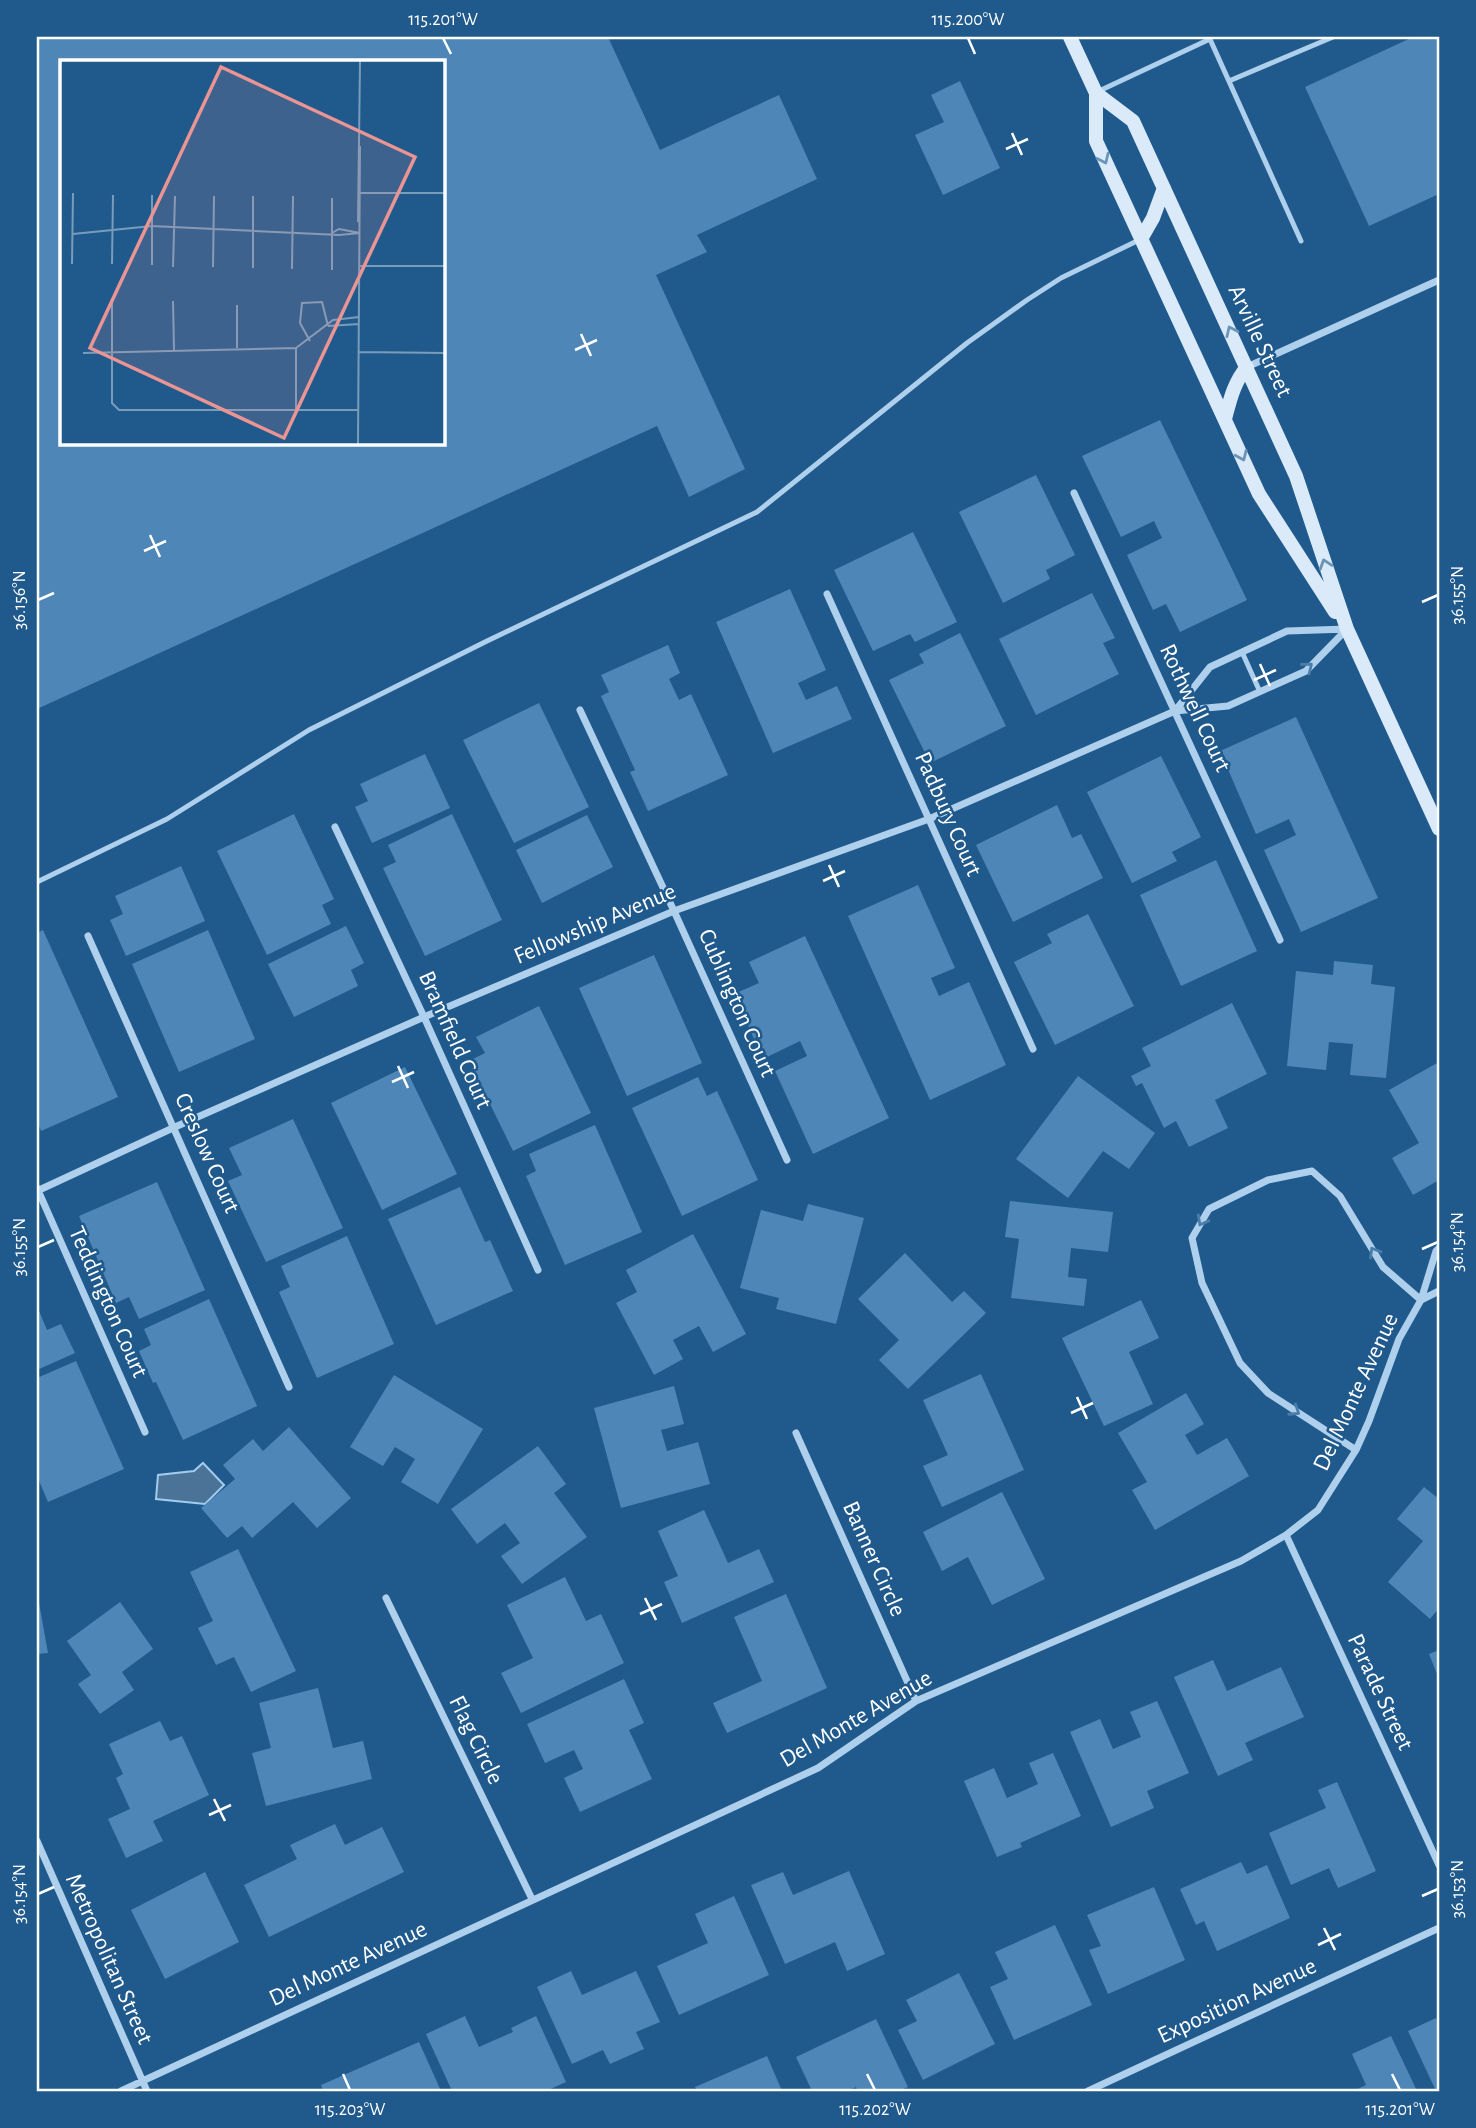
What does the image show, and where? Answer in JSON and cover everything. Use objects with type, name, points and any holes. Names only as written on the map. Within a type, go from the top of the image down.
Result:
[{"type":"street","name":"Arville Street","points":[[1070,37],[1096,93],[1096,141],[1259,494],[1347,629]]},
{"type":"street","name":"Arville Street","points":[[1096,93],[1133,121],[1296,476],[1347,629],[1439,829]]},
{"type":"street","points":[[1141,239],[1153,218],[1164,188]]},
{"type":"street","points":[[1225,419],[1233,390],[1239,376],[1247,367],[1439,280]]},
{"type":"street","name":"Rothwell Court","points":[[1074,493],[1280,940]]},
{"type":"street","name":"Padbury Court","points":[[827,594],[1033,1049]]},
{"type":"street","name":"Fellowship Avenue","points":[[1175,711],[1210,667],[1287,631],[1347,629]]},
{"type":"street","name":"Fellowship Avenue","points":[[37,1190],[424,1017],[674,911],[929,819],[1175,711],[1228,706],[1306,671],[1347,629]]},
{"type":"street","name":"Cublington Court","points":[[580,710],[787,1160]]},
{"type":"street","name":"Bramfield Court","points":[[335,827],[538,1270]]},
{"type":"street","name":"Creslow Court","points":[[88,936],[289,1387]]},
{"type":"street","points":[[1356,1450],[1268,1393],[1240,1363],[1202,1283],[1192,1238],[1209,1209],[1268,1180],[1312,1171],[1340,1196],[1383,1267],[1421,1300]]},
{"type":"street","name":"Teddington Court","points":[[37,1190],[145,1432]]},
{"type":"street","name":"Del Monte Avenue","points":[[121,2091],[818,1768],[916,1701],[1241,1561],[1286,1535],[1318,1510],[1356,1450],[1399,1339],[1421,1300],[1439,1248]]},
{"type":"street","name":"Del Monte Avenue","points":[[1421,1300],[1439,1291]]},
{"type":"street","name":"Banner Circle","points":[[796,1433],[916,1701]]},
{"type":"street","name":"Parade Street","points":[[1286,1535],[1439,1865]]},
{"type":"street","name":"Flag Circle","points":[[386,1598],[532,1899]]},
{"type":"street","name":"Metropolitan Street","points":[[37,1841],[147,2091]]},
{"type":"street","name":"Exposition Avenue","points":[[1088,2091],[1439,1928]]},
{"type":"lane","points":[[1229,80],[1333,37]]},
{"type":"lane","points":[[1096,93],[1210,38],[1301,241]]},
{"type":"lane","points":[[37,882],[167,818],[309,730],[487,641],[757,512],[967,343],[1027,300],[1061,278],[1141,239]]},
{"type":"lane","points":[[1242,652],[1260,692]]},
{"type":"water","points":[[203,1463],[224,1485],[205,1504],[156,1499],[158,1475],[194,1471]]},
{"type":"building","points":[[37,37],[608,37],[660,150],[779,95],[817,179],[697,235],[707,252],[656,275],[745,469],[689,497],[657,426],[37,709]]},
{"type":"building","points":[[1413,37],[1439,37],[1439,194],[1369,226],[1305,87]]},
{"type":"building","points":[[960,81],[1000,168],[943,195],[915,135],[944,122],[931,95]]},
{"type":"building","points":[[1160,420],[1247,600],[1180,632],[1166,604],[1153,610],[1127,555],[1162,538],[1154,521],[1121,537],[1082,456]]},
{"type":"building","points":[[1036,475],[1075,555],[1046,570],[1050,579],[1003,603],[959,512]]},
{"type":"building","points":[[913,532],[957,622],[915,642],[910,634],[873,651],[834,570]]},
{"type":"building","points":[[790,589],[826,670],[798,683],[806,700],[837,686],[852,719],[773,753],[716,622]]},
{"type":"building","points":[[1092,593],[1115,638],[1103,643],[1119,674],[1036,715],[999,639]]},
{"type":"building","points":[[960,633],[1006,726],[930,763],[889,680],[924,663],[919,654]]},
{"type":"building","points":[[668,645],[680,673],[669,679],[679,700],[691,694],[728,775],[648,811],[630,772],[635,770],[601,696],[609,692],[601,675]]},
{"type":"building","points":[[539,703],[589,807],[514,843],[463,740]]},
{"type":"building","points":[[1296,717],[1378,898],[1301,932],[1264,850],[1296,835],[1289,819],[1256,834],[1220,751]]},
{"type":"building","points":[[425,754],[450,808],[372,843],[355,807],[368,801],[360,784]]},
{"type":"building","points":[[1161,756],[1201,837],[1172,852],[1177,861],[1132,883],[1087,792]]},
{"type":"building","points":[[1057,805],[1072,838],[1081,834],[1103,878],[1013,922],[976,845]]},
{"type":"building","points":[[294,814],[334,899],[322,905],[331,924],[267,955],[217,851]]},
{"type":"building","points":[[452,814],[502,920],[425,956],[383,868],[396,862],[388,845]]},
{"type":"building","points":[[587,815],[613,867],[542,903],[516,850]]},
{"type":"building","points":[[1216,860],[1257,951],[1181,986],[1140,895]]},
{"type":"building","points":[[181,866],[205,921],[126,956],[110,920],[123,914],[115,896]]},
{"type":"building","points":[[918,885],[955,968],[931,978],[939,996],[969,982],[1006,1065],[930,1100],[848,916]]},
{"type":"building","points":[[1088,914],[1134,1006],[1055,1045],[1014,962],[1052,943],[1047,934]]},
{"type":"building","points":[[346,926],[364,963],[351,970],[358,986],[294,1017],[268,964]]},
{"type":"building","points":[[43,930],[118,1097],[41,1131],[37,1120],[37,933]]},
{"type":"building","points":[[208,930],[255,1039],[179,1072],[132,964]]},
{"type":"building","points":[[805,936],[889,1118],[813,1154],[775,1071],[807,1056],[800,1041],[763,1059],[734,994],[759,983],[749,962]]},
{"type":"building","points":[[654,955],[702,1063],[627,1096],[579,988]]},
{"type":"building","points":[[1334,961],[1373,965],[1371,984],[1395,987],[1386,1078],[1350,1075],[1353,1044],[1329,1042],[1326,1070],[1287,1066],[1296,971],[1333,975]]},
{"type":"building","points":[[1232,1003],[1267,1074],[1215,1100],[1228,1128],[1189,1147],[1176,1121],[1164,1128],[1142,1083],[1136,1086],[1131,1076],[1151,1066],[1142,1048]]},
{"type":"building","points":[[539,1006],[591,1113],[513,1151],[469,1061],[485,1053],[476,1037]]},
{"type":"building","points":[[1439,1062],[1439,1180],[1413,1195],[1392,1158],[1419,1143],[1389,1090]]},
{"type":"building","points":[[405,1067],[457,1174],[382,1210],[331,1103]]},
{"type":"building","points":[[1078,1076],[1155,1133],[1129,1169],[1103,1151],[1068,1198],[1016,1159]]},
{"type":"building","points":[[698,1077],[707,1096],[717,1091],[758,1180],[682,1216],[632,1108]]},
{"type":"building","points":[[293,1119],[343,1228],[266,1262],[228,1181],[242,1175],[229,1148]]},
{"type":"building","points":[[595,1125],[642,1232],[565,1265],[526,1176],[536,1171],[529,1154]]},
{"type":"building","points":[[157,1182],[205,1290],[139,1319],[129,1297],[116,1303],[79,1216]]},
{"type":"building","points":[[460,1187],[485,1242],[490,1240],[513,1291],[436,1325],[388,1219]]},
{"type":"building","points":[[1010,1201],[1113,1212],[1108,1252],[1071,1248],[1068,1277],[1087,1279],[1084,1306],[1011,1298],[1019,1239],[1005,1237]]},
{"type":"building","points":[[808,1204],[864,1218],[836,1324],[776,1309],[779,1298],[740,1288],[761,1210],[803,1221]]},
{"type":"building","points":[[693,1234],[746,1334],[713,1352],[699,1326],[673,1340],[683,1359],[654,1375],[616,1303],[637,1292],[626,1270]]},
{"type":"building","points":[[347,1236],[394,1344],[317,1378],[279,1292],[290,1287],[281,1266]]},
{"type":"building","points":[[905,1253],[952,1302],[964,1291],[986,1313],[908,1389],[879,1360],[899,1340],[858,1299]]},
{"type":"building","points":[[209,1299],[257,1406],[183,1440],[139,1351],[151,1345],[144,1329]]},
{"type":"building","points":[[1141,1300],[1159,1338],[1129,1352],[1153,1404],[1104,1426],[1062,1338]]},
{"type":"building","points":[[37,1306],[47,1330],[61,1324],[75,1353],[37,1370]]},
{"type":"building","points":[[76,1361],[124,1469],[48,1502],[37,1476],[37,1378]]},
{"type":"building","points":[[981,1374],[1024,1470],[942,1507],[923,1466],[948,1455],[923,1400]]},
{"type":"building","points":[[394,1375],[483,1429],[438,1504],[401,1482],[415,1459],[395,1447],[383,1466],[350,1447]]},
{"type":"building","points":[[674,1386],[684,1424],[661,1430],[667,1451],[698,1442],[710,1484],[621,1508],[594,1408]]},
{"type":"building","points":[[1186,1393],[1204,1424],[1185,1435],[1197,1455],[1227,1438],[1249,1476],[1155,1530],[1132,1490],[1147,1482],[1118,1433]]},
{"type":"building","points":[[289,1427],[351,1498],[317,1528],[293,1502],[252,1538],[242,1526],[227,1538],[201,1508],[235,1479],[223,1465],[253,1439],[263,1451]]},
{"type":"building","points":[[538,1446],[566,1484],[554,1493],[587,1537],[522,1584],[501,1556],[520,1543],[505,1523],[477,1544],[451,1509]]},
{"type":"building","points":[[1424,1487],[1439,1499],[1439,1608],[1430,1619],[1388,1582],[1423,1541],[1397,1519]]},
{"type":"building","points":[[1002,1492],[1045,1579],[992,1605],[968,1557],[942,1571],[923,1532]]},
{"type":"building","points":[[704,1510],[728,1563],[759,1549],[774,1582],[682,1623],[664,1582],[678,1576],[658,1531]]},
{"type":"building","points":[[238,1549],[296,1671],[251,1692],[234,1657],[216,1665],[198,1628],[213,1621],[190,1572]]},
{"type":"building","points":[[565,1577],[586,1621],[601,1614],[624,1663],[521,1713],[501,1673],[533,1658],[507,1605]]},
{"type":"building","points":[[786,1594],[827,1688],[727,1733],[713,1703],[762,1681],[734,1617]]},
{"type":"building","points":[[37,1598],[48,1653],[37,1654]]},
{"type":"building","points":[[120,1602],[153,1649],[122,1672],[134,1690],[100,1714],[78,1684],[91,1675],[67,1641]]},
{"type":"building","points":[[1439,1650],[1439,1679],[1429,1654]]},
{"type":"building","points":[[1213,1660],[1227,1691],[1281,1667],[1304,1717],[1245,1743],[1253,1760],[1218,1776],[1174,1677]]},
{"type":"building","points":[[624,1679],[644,1723],[629,1730],[652,1779],[580,1812],[564,1778],[583,1769],[574,1750],[545,1763],[527,1724]]},
{"type":"building","points":[[318,1688],[333,1748],[363,1741],[372,1779],[266,1806],[252,1753],[271,1748],[259,1703]]},
{"type":"building","points":[[1157,1701],[1189,1773],[1147,1791],[1154,1808],[1111,1827],[1070,1732],[1100,1719],[1113,1749],[1141,1737],[1130,1712]]},
{"type":"building","points":[[160,1721],[170,1741],[182,1736],[209,1795],[153,1821],[163,1841],[126,1858],[108,1819],[130,1809],[116,1778],[123,1774],[109,1744]]},
{"type":"building","points":[[1053,1753],[1081,1816],[1020,1843],[1022,1847],[997,1857],[964,1781],[994,1768],[1007,1798],[1038,1784],[1029,1763]]},
{"type":"building","points":[[1337,1782],[1376,1871],[1338,1888],[1329,1868],[1291,1885],[1269,1833],[1326,1808],[1318,1790]]},
{"type":"building","points":[[335,1824],[345,1845],[382,1827],[404,1872],[269,1937],[244,1885],[297,1859],[290,1845]]},
{"type":"building","points":[[1241,1862],[1247,1874],[1267,1865],[1290,1918],[1217,1951],[1204,1921],[1196,1925],[1180,1889]]},
{"type":"building","points":[[849,1871],[885,1954],[847,1971],[835,1942],[785,1964],[751,1885],[783,1872],[793,1895]]},
{"type":"building","points":[[205,1872],[239,1942],[165,1979],[131,1910]]},
{"type":"building","points":[[1154,1887],[1185,1960],[1108,1994],[1089,1950],[1101,1946],[1087,1915]]},
{"type":"building","points":[[734,1896],[769,1975],[679,2015],[657,1966],[708,1943],[695,1914]]},
{"type":"building","points":[[1055,1925],[1092,2005],[1014,2040],[990,1987],[1008,1979],[995,1952]]},
{"type":"building","points":[[571,1971],[582,1995],[636,1971],[660,2022],[636,2032],[644,2049],[610,2064],[603,2050],[572,2064],[537,1987]]},
{"type":"building","points":[[959,1973],[995,2044],[923,2080],[898,2030],[917,2021],[906,2000]]},
{"type":"building","points":[[465,2016],[479,2047],[513,2032],[511,2028],[536,2016],[566,2082],[546,2091],[452,2091],[426,2034]]},
{"type":"building","points":[[1436,2018],[1439,2026],[1439,2091],[1436,2091],[1408,2031]]},
{"type":"building","points":[[876,2019],[908,2087],[899,2091],[858,2091],[856,2087],[847,2091],[812,2091],[796,2057]]},
{"type":"building","points":[[1391,2036],[1417,2091],[1353,2091],[1366,2085],[1352,2054]]},
{"type":"building","points":[[419,2042],[441,2091],[323,2091],[321,2085]]},
{"type":"building","points":[[767,2056],[782,2091],[697,2091],[695,2087]]}]
